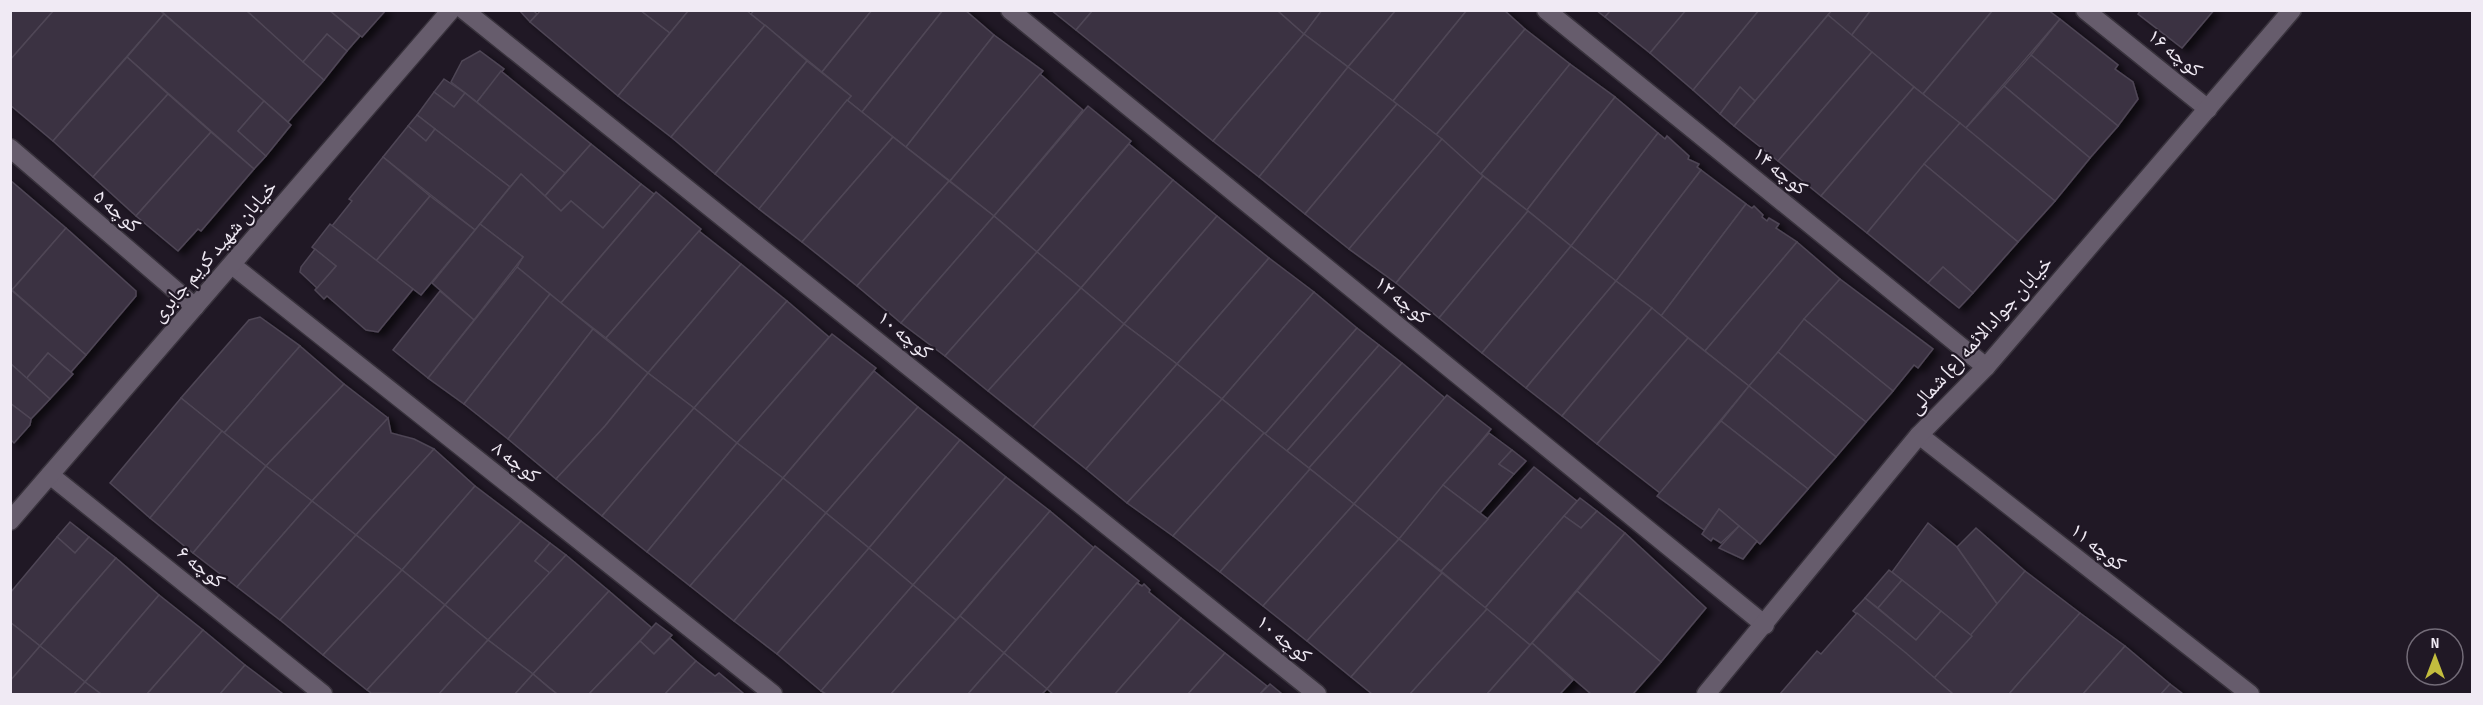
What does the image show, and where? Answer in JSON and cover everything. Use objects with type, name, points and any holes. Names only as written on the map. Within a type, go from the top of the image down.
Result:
[{"type":"street","name":"خیابان شهید کریم جابری","points":[[10,521],[451,10]]},
{"type":"street","name":"کوچه ۱۰","points":[[464,10],[1317,694]]},
{"type":"street","name":"کوچه ۱۲","points":[[1010,10],[1765,625]]},
{"type":"street","name":"کوچه ۱۴","points":[[1546,10],[1986,367]]},
{"type":"street","name":"کوچه ۱۶","points":[[2085,10],[2208,109]]},
{"type":"street","name":"خیابان جوادالائمه (ع) شمالی","points":[[1706,694],[1919,435],[1986,367],[2292,10]]},
{"type":"street","name":"کوچه ۵","points":[[10,148],[195,307]]},
{"type":"street","name":"کوچه ۸","points":[[232,265],[773,694]]},
{"type":"street","name":"کوچه ۱۱","points":[[1919,435],[2250,694]]},
{"type":"street","name":"کوچه ۶","points":[[50,475],[323,694]]},
{"type":"building","points":[[10,10],[54,10],[10,60]]},
{"type":"building","points":[[54,10],[160,10],[164,14],[53,141],[10,105],[10,60]]},
{"type":"building","points":[[160,10],[246,10],[324,80],[288,122]]},
{"type":"building","points":[[246,10],[329,10],[360,36],[347,51],[327,34],[303,62]]},
{"type":"building","points":[[329,10],[386,10],[362,37]]},
{"type":"building","points":[[519,10],[533,10],[537,14],[530,22]]},
{"type":"building","points":[[541,10],[640,10],[670,33],[618,96],[530,22]]},
{"type":"building","points":[[640,10],[689,10],[670,33]]},
{"type":"building","points":[[689,10],[746,10],[765,25],[671,137],[618,96]]},
{"type":"building","points":[[754,10],[872,10],[822,72],[751,14]]},
{"type":"building","points":[[872,10],[943,10],[862,112],[847,100],[851,96],[822,72]]},
{"type":"building","points":[[943,10],[965,10],[994,35],[906,147],[862,112]]},
{"type":"building","points":[[1051,10],[1093,10],[1076,30]]},
{"type":"building","points":[[1093,10],[1277,10],[1304,34],[1213,141],[1076,30]]},
{"type":"building","points":[[1277,10],[1322,10],[1304,34]]},
{"type":"building","points":[[1322,10],[1396,10],[1348,67],[1304,34]]},
{"type":"building","points":[[1396,10],[1467,10],[1393,101],[1348,67]]},
{"type":"building","points":[[1467,10],[1504,10],[1525,29],[1436,135],[1393,101]]},
{"type":"building","points":[[1596,10],[1611,10],[1605,17]]},
{"type":"building","points":[[1611,10],[1686,11],[1650,53],[1605,17]]},
{"type":"building","points":[[1686,10],[1759,10],[1693,90],[1650,53]]},
{"type":"building","points":[[1759,10],[1832,10],[1755,101],[1740,87],[1720,114],[1693,90]]},
{"type":"building","points":[[1832,10],[1871,10],[1851,36],[1828,15]]},
{"type":"building","points":[[1871,10],[1993,10],[1923,94],[1851,36]]},
{"type":"building","points":[[1993,10],[2048,10],[2060,19],[1965,129],[1923,94]]},
{"type":"building","points":[[2141,10],[2214,10],[2182,48],[2138,14]]},
{"type":"building","points":[[164,14],[264,101],[238,131],[266,156],[254,169],[127,57]]},
{"type":"building","points":[[1828,15],[1872,52],[1778,161],[1734,126]]},
{"type":"building","points":[[2060,19],[2118,65],[2115,69],[2133,82],[2138,99],[2118,126],[2031,55]]},
{"type":"building","points":[[765,25],[807,61],[715,174],[671,137]]},
{"type":"building","points":[[1525,29],[1570,64],[1481,174],[1436,135]]},
{"type":"building","points":[[327,34],[347,51],[324,80],[303,62]]},
{"type":"building","points":[[1304,34],[1348,67],[1259,177],[1213,141]]},
{"type":"building","points":[[994,35],[1043,71],[950,181],[906,147]]},
{"type":"building","points":[[480,51],[504,69],[477,102],[451,82],[462,61]]},
{"type":"building","points":[[1872,52],[1914,87],[1821,196],[1778,161]]},
{"type":"building","points":[[2031,55],[2118,126],[2090,158],[2004,86]]},
{"type":"building","points":[[127,57],[168,94],[93,177],[53,141]]},
{"type":"building","points":[[807,61],[851,96],[759,209],[715,174]]},
{"type":"building","points":[[1570,64],[1615,97],[1527,210],[1481,174]]},
{"type":"building","points":[[1348,67],[1397,104],[1305,214],[1259,177]]},
{"type":"building","points":[[501,71],[591,144],[565,173],[477,102]]},
{"type":"building","points":[[1040,74],[1083,110],[994,216],[950,181]]},
{"type":"building","points":[[444,79],[465,93],[454,107],[434,92]]},
{"type":"building","points":[[2004,86],[2090,158],[2055,201],[1965,129]]},
{"type":"building","points":[[1740,87],[1755,101],[1734,126],[1720,114]]},
{"type":"building","points":[[1914,87],[1960,123],[1867,233],[1821,196]]},
{"type":"building","points":[[434,92],[454,107],[465,93],[565,173],[545,196],[521,174],[510,187],[417,115]]},
{"type":"building","points":[[168,94],[211,132],[136,216],[93,177]]},
{"type":"building","points":[[1615,97],[1658,133],[1571,246],[1527,210]]},
{"type":"building","points":[[847,100],[893,137],[802,242],[759,209]]},
{"type":"building","points":[[264,101],[291,125],[266,156],[238,131]]},
{"type":"building","points":[[1397,104],[1442,139],[1349,249],[1305,214]]},
{"type":"building","points":[[1088,106],[1131,141],[1037,252],[994,216]]},
{"type":"building","points":[[417,115],[435,129],[426,141],[408,126]]},
{"type":"building","points":[[1960,123],[2055,201],[2018,242],[1924,164]]},
{"type":"building","points":[[408,126],[426,141],[435,129],[510,187],[475,230],[383,157]]},
{"type":"building","points":[[211,132],[254,169],[201,231],[198,229],[178,251],[136,216]]},
{"type":"building","points":[[1658,133],[1665,139],[1667,136],[1689,156],[1688,159],[1699,164],[1697,167],[1701,170],[1616,281],[1571,246]]},
{"type":"building","points":[[893,137],[949,181],[857,286],[802,242]]},
{"type":"building","points":[[1442,139],[1483,176],[1396,283],[1349,249]]},
{"type":"building","points":[[591,144],[641,184],[603,228],[571,201],[561,211],[545,196]]},
{"type":"building","points":[[1129,144],[1173,180],[1081,288],[1037,252]]},
{"type":"building","points":[[383,157],[430,196],[376,261],[332,226],[352,201],[349,199]]},
{"type":"building","points":[[1924,164],[2018,242],[1973,293],[1943,267],[1928,283],[1867,233]]},
{"type":"building","points":[[1701,170],[1746,204],[1661,316],[1616,281]]},
{"type":"building","points":[[521,174],[561,211],[571,201],[603,228],[641,184],[654,194],[561,303],[517,267],[523,257],[480,224]]},
{"type":"building","points":[[1483,176],[1528,211],[1439,318],[1396,283]]},
{"type":"building","points":[[10,180],[66,228],[12,290],[10,289]]},
{"type":"building","points":[[1173,180],[1217,216],[1124,324],[1081,288]]},
{"type":"building","points":[[949,181],[994,216],[901,323],[857,286]]},
{"type":"building","points":[[656,192],[701,229],[606,338],[561,303]]},
{"type":"building","points":[[430,196],[475,230],[421,295],[376,261]]},
{"type":"building","points":[[1746,204],[1752,208],[1754,206],[1767,221],[1769,218],[1779,224],[1776,228],[1797,242],[1705,351],[1661,316]]},
{"type":"building","points":[[1528,211],[1571,246],[1482,353],[1439,318]]},
{"type":"building","points":[[994,216],[1037,252],[945,356],[901,323]]},
{"type":"building","points":[[1217,216],[1269,258],[1177,364],[1124,324]]},
{"type":"building","points":[[330,224],[413,289],[378,332],[366,330],[327,296],[324,299],[315,290],[336,266],[312,247]]},
{"type":"building","points":[[480,224],[523,257],[474,320],[432,283]]},
{"type":"building","points":[[66,228],[136,291],[136,296],[86,355],[12,290]]},
{"type":"building","points":[[699,231],[741,264],[648,373],[606,338]]},
{"type":"building","points":[[1797,242],[1840,279],[1749,386],[1705,351]]},
{"type":"building","points":[[1571,246],[1616,281],[1526,388],[1482,353]]},
{"type":"building","points":[[315,249],[336,266],[317,288],[300,272],[301,267]]},
{"type":"building","points":[[1037,252],[1081,288],[988,391],[945,356]]},
{"type":"building","points":[[1269,258],[1314,292],[1222,399],[1177,364]]},
{"type":"building","points":[[741,264],[787,301],[694,408],[648,373]]},
{"type":"building","points":[[517,267],[550,294],[464,404],[428,378]]},
{"type":"building","points":[[1943,267],[1973,293],[1959,308],[1928,283]]},
{"type":"building","points":[[1840,279],[1933,349],[1918,368],[1914,365],[1893,391],[1804,319]]},
{"type":"building","points":[[1616,281],[1652,308],[1562,416],[1526,388]]},
{"type":"building","points":[[1081,288],[1124,324],[1033,427],[988,391]]},
{"type":"building","points":[[10,289],[86,355],[71,372],[48,353],[26,379],[10,363]]},
{"type":"building","points":[[440,291],[474,320],[428,378],[393,350]]},
{"type":"building","points":[[1314,292],[1357,328],[1265,434],[1222,399]]},
{"type":"building","points":[[550,294],[593,329],[508,439],[464,404]]},
{"type":"building","points":[[787,301],[829,337],[737,443],[694,408]]},
{"type":"building","points":[[1652,308],[1688,338],[1597,444],[1562,416]]},
{"type":"building","points":[[260,317],[300,346],[224,433],[181,398],[249,320]]},
{"type":"building","points":[[1804,319],[1893,391],[1866,422],[1778,352]]},
{"type":"building","points":[[1124,324],[1177,364],[1086,469],[1033,427]]},
{"type":"building","points":[[1357,328],[1379,345],[1287,451],[1265,434]]},
{"type":"building","points":[[593,329],[648,373],[605,426],[556,479],[508,439]]},
{"type":"building","points":[[832,334],[876,368],[783,478],[737,443]]},
{"type":"building","points":[[1688,338],[1749,386],[1660,493],[1597,444]]},
{"type":"building","points":[[1379,345],[1402,363],[1309,468],[1287,451]]},
{"type":"building","points":[[300,346],[344,384],[266,466],[224,433]]},
{"type":"building","points":[[1778,352],[1866,422],[1836,457],[1749,386]]},
{"type":"building","points":[[48,353],[73,374],[50,399],[26,379]]},
{"type":"building","points":[[10,363],[50,399],[31,419],[10,403]]},
{"type":"building","points":[[1402,363],[1445,398],[1354,504],[1309,468]]},
{"type":"building","points":[[1177,364],[1222,399],[1127,503],[1086,469]]},
{"type":"building","points":[[874,371],[918,407],[826,513],[783,478]]},
{"type":"building","points":[[648,373],[694,408],[602,516],[556,479],[605,426]]},
{"type":"building","points":[[344,384],[388,418],[312,501],[266,466]]},
{"type":"building","points":[[1749,386],[1836,457],[1808,489],[1721,421]]},
{"type":"building","points":[[1447,395],[1491,429],[1399,539],[1354,504]]},
{"type":"building","points":[[181,398],[222,431],[150,518],[110,483]]},
{"type":"building","points":[[1222,399],[1264,433],[1173,536],[1127,503]]},
{"type":"building","points":[[10,403],[31,419],[30,425],[14,443],[10,439]]},
{"type":"building","points":[[918,407],[960,440],[869,548],[826,513]]},
{"type":"building","points":[[694,408],[737,443],[647,552],[602,516]]},
{"type":"building","points":[[388,418],[391,433],[414,439],[434,449],[356,535],[312,501]]},
{"type":"building","points":[[1721,421],[1808,489],[1760,544],[1719,509],[1704,530],[1657,496]]},
{"type":"building","points":[[222,431],[266,466],[193,553],[150,518]]},
{"type":"building","points":[[1264,433],[1310,469],[1220,572],[1173,536]]},
{"type":"building","points":[[1489,433],[1512,450],[1499,464],[1514,474],[1480,513],[1443,485]]},
{"type":"building","points":[[960,440],[1006,477],[913,585],[869,548]]},
{"type":"building","points":[[737,443],[783,478],[690,586],[647,552]]},
{"type":"building","points":[[434,449],[475,486],[402,570],[356,535]]},
{"type":"building","points":[[1512,450],[1526,461],[1514,474],[1499,464]]},
{"type":"building","points":[[266,466],[312,501],[237,587],[193,553]]},
{"type":"building","points":[[1534,467],[1577,501],[1485,608],[1441,571]]},
{"type":"building","points":[[1310,469],[1354,504],[1263,606],[1220,572]]},
{"type":"building","points":[[1006,477],[1050,511],[956,620],[913,585]]},
{"type":"building","points":[[783,478],[826,513],[734,621],[690,586]]},
{"type":"building","points":[[1443,485],[1488,519],[1441,571],[1399,539]]},
{"type":"building","points":[[475,486],[521,521],[445,605],[402,570]]},
{"type":"building","points":[[1580,498],[1597,511],[1581,528],[1564,516]]},
{"type":"building","points":[[312,501],[356,535],[280,620],[237,587]]},
{"type":"building","points":[[1354,504],[1399,539],[1307,641],[1263,606]]},
{"type":"building","points":[[1719,509],[1739,526],[1721,543],[1713,538],[1711,541],[1702,534]]},
{"type":"building","points":[[1050,511],[1094,548],[1004,653],[960,616]]},
{"type":"building","points":[[1597,511],[1625,533],[1530,645],[1485,608],[1564,516],[1581,528]]},
{"type":"building","points":[[826,513],[869,548],[777,654],[734,621]]},
{"type":"building","points":[[521,521],[550,543],[535,561],[550,573],[488,640],[445,605]]},
{"type":"building","points":[[70,522],[89,537],[75,553],[57,537]]},
{"type":"building","points":[[1928,523],[1957,547],[1998,605],[1972,636],[1892,572]]},
{"type":"building","points":[[1739,526],[1757,541],[1743,559],[1719,548]]},
{"type":"building","points":[[1976,528],[2025,571],[1998,605],[1957,547]]},
{"type":"building","points":[[1625,533],[1706,608],[1661,662],[1577,591]]},
{"type":"building","points":[[356,535],[402,570],[323,655],[280,620]]},
{"type":"building","points":[[57,537],[75,553],[89,537],[116,558],[40,646],[10,622],[10,593]]},
{"type":"building","points":[[1399,539],[1442,573],[1351,677],[1307,641]]},
{"type":"building","points":[[550,543],[566,555],[550,573],[535,561]]},
{"type":"building","points":[[1095,546],[1139,581],[1047,689],[1004,653]]},
{"type":"building","points":[[869,548],[913,585],[821,691],[777,654]]},
{"type":"building","points":[[566,555],[609,591],[533,674],[488,640]]},
{"type":"building","points":[[116,558],[159,595],[85,682],[40,646]]},
{"type":"building","points":[[402,570],[445,605],[367,690],[323,655]]},
{"type":"building","points":[[1889,570],[1902,580],[1878,608],[1865,598]]},
{"type":"building","points":[[2025,571],[2080,613],[2009,694],[1953,694],[1934,678]]},
{"type":"building","points":[[1442,573],[1487,609],[1410,694],[1372,694],[1351,677]]},
{"type":"building","points":[[1902,580],[1941,611],[1916,640],[1878,608]]},
{"type":"building","points":[[1137,583],[1142,586],[1144,584],[1150,590],[1149,592],[1181,618],[1115,694],[1053,694],[1047,689]]},
{"type":"building","points":[[913,585],[956,620],[938,641],[891,694],[826,694],[821,691]]},
{"type":"building","points":[[609,591],[652,628],[589,694],[557,694],[533,674]]},
{"type":"building","points":[[1577,591],[1661,662],[1633,694],[1591,694],[1532,643]]},
{"type":"building","points":[[159,595],[203,630],[147,694],[101,694],[85,682]]},
{"type":"building","points":[[1865,598],[1916,640],[1941,611],[1972,636],[1934,678],[1853,611]]},
{"type":"building","points":[[445,605],[488,640],[439,694],[371,693],[367,690]]},
{"type":"building","points":[[1487,609],[1530,645],[1487,694],[1410,694]]},
{"type":"building","points":[[1857,613],[1953,694],[1780,694],[1817,651],[1821,654]]},
{"type":"building","points":[[2080,613],[2125,646],[2083,694],[2009,694]]},
{"type":"building","points":[[960,616],[1004,653],[968,694],[891,694]]},
{"type":"building","points":[[1181,618],[1225,653],[1188,694],[1115,694]]},
{"type":"building","points":[[10,622],[40,646],[10,681]]},
{"type":"building","points":[[656,623],[672,635],[654,654],[640,641]]},
{"type":"building","points":[[203,630],[245,665],[220,694],[147,694]]},
{"type":"building","points":[[670,638],[696,661],[665,694],[589,694],[640,641],[654,654]]},
{"type":"building","points":[[488,640],[533,674],[515,694],[439,694]]},
{"type":"building","points":[[1532,643],[1573,680],[1560,694],[1487,694]]},
{"type":"building","points":[[40,646],[85,682],[74,694],[10,694],[10,681]]},
{"type":"building","points":[[2125,646],[2170,684],[2161,694],[2083,694]]},
{"type":"building","points":[[1004,653],[1047,689],[1042,694],[968,694]]},
{"type":"building","points":[[1225,653],[1267,686],[1260,694],[1188,694]]},
{"type":"building","points":[[696,661],[715,676],[719,673],[743,693],[665,694]]},
{"type":"building","points":[[245,665],[257,674],[283,694],[220,694]]},
{"type":"building","points":[[533,674],[548,687],[557,694],[515,694]]},
{"type":"building","points":[[85,682],[101,694],[74,694]]},
{"type":"building","points":[[1270,684],[1282,694],[1260,694]]},
{"type":"building","points":[[2170,684],[2183,694],[2161,694]]}]
